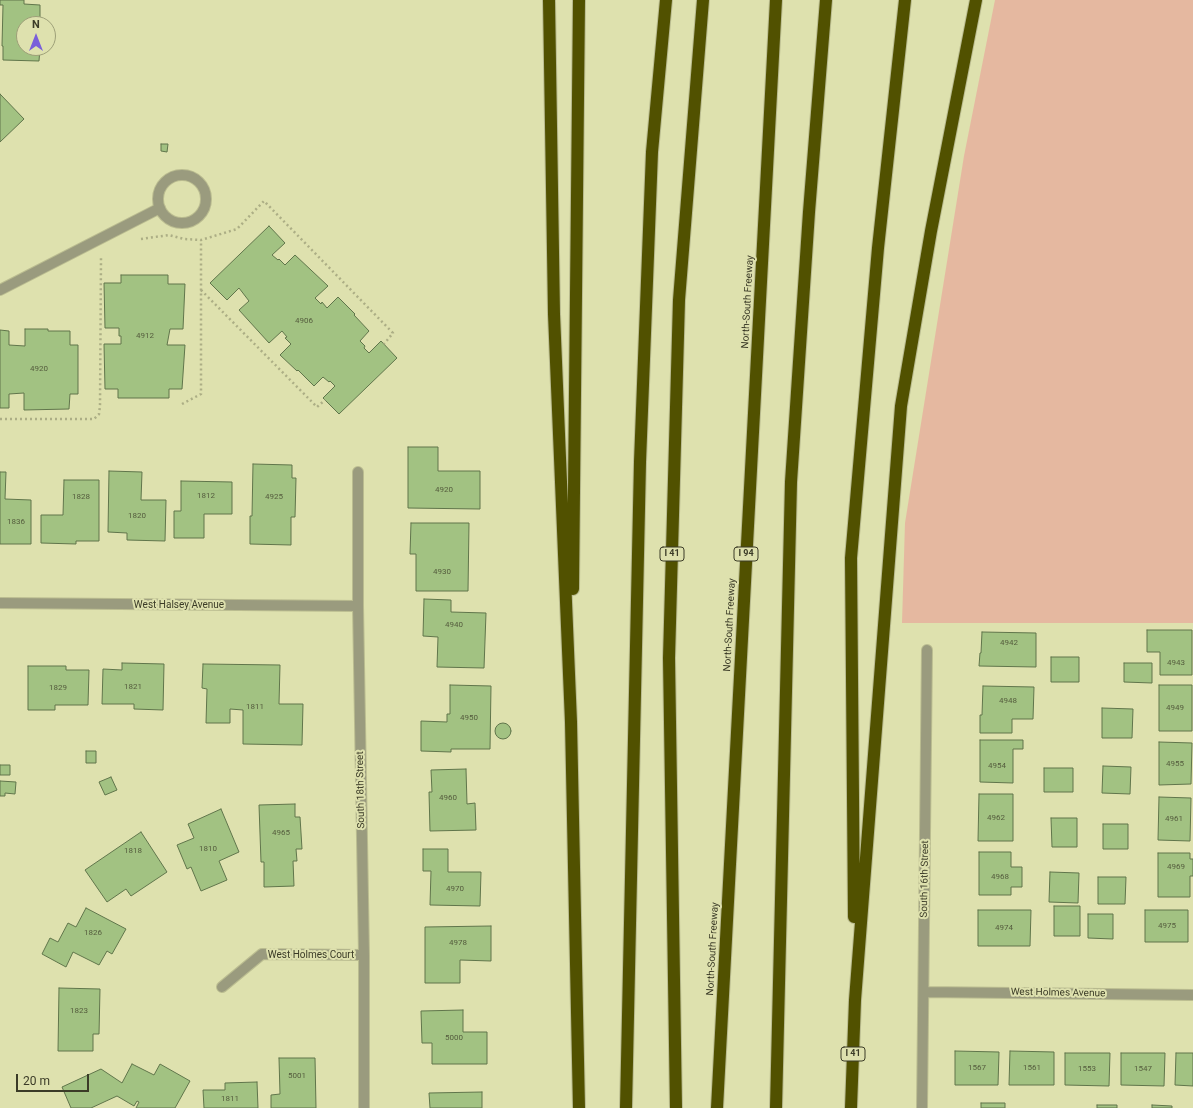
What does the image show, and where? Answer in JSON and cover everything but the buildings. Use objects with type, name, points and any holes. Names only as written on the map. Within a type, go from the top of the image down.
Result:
[{"type":"highway","points":[[549,0],[554,314],[571,722],[580,1108]]},
{"type":"highway","points":[[571,722],[579,0]]},
{"type":"highway","points":[[626,1108],[640,462],[652,152],[666,0]]},
{"type":"highway","name":"I 41","points":[[676,1108],[669,658],[679,300],[703,0]]},
{"type":"highway","name":"North-South Freeway","points":[[717,1108],[776,0]]},
{"type":"highway","points":[[776,1108],[791,482],[809,212],[826,0]]},
{"type":"highway","name":"I 41","points":[[851,1108],[855,1000],[852,558],[878,248],[905,0]]},
{"type":"highway","points":[[855,1000],[901,406],[931,231],[976,0]]},
{"type":"street","points":[[181,175],[196,178],[205,190],[207,198],[206,207],[196,220],[188,223],[179,223],[164,216],[160,208],[158,201],[159,193],[167,180],[173,177],[181,175]]},
{"type":"street","points":[[0,290],[160,208]]},
{"type":"street","name":"South 18th Street","points":[[358,472],[358,606],[364,955],[364,1108]]},
{"type":"street","name":"West Halsey Avenue","points":[[0,603],[358,606]]},
{"type":"street","name":"South 16th Street","points":[[922,1108],[927,650]]},
{"type":"street","name":"West Holmes Court","points":[[222,987],[262,954],[364,955]]},
{"type":"street","name":"West Holmes Avenue","points":[[924,992],[1193,995]]},
{"type":"path","points":[[136,240],[169,235],[201,240],[237,229],[264,201],[393,334],[384,344]]},
{"type":"path","points":[[182,404],[201,394],[201,240]]},
{"type":"path","points":[[0,418],[94,419],[98,414],[100,406],[101,255],[94,258]]},
{"type":"path","points":[[201,290],[317,407],[325,400]]},
{"type":"shaded area","points":[[995,0],[1193,0],[1193,623],[902,623],[905,523],[964,156]]}]
